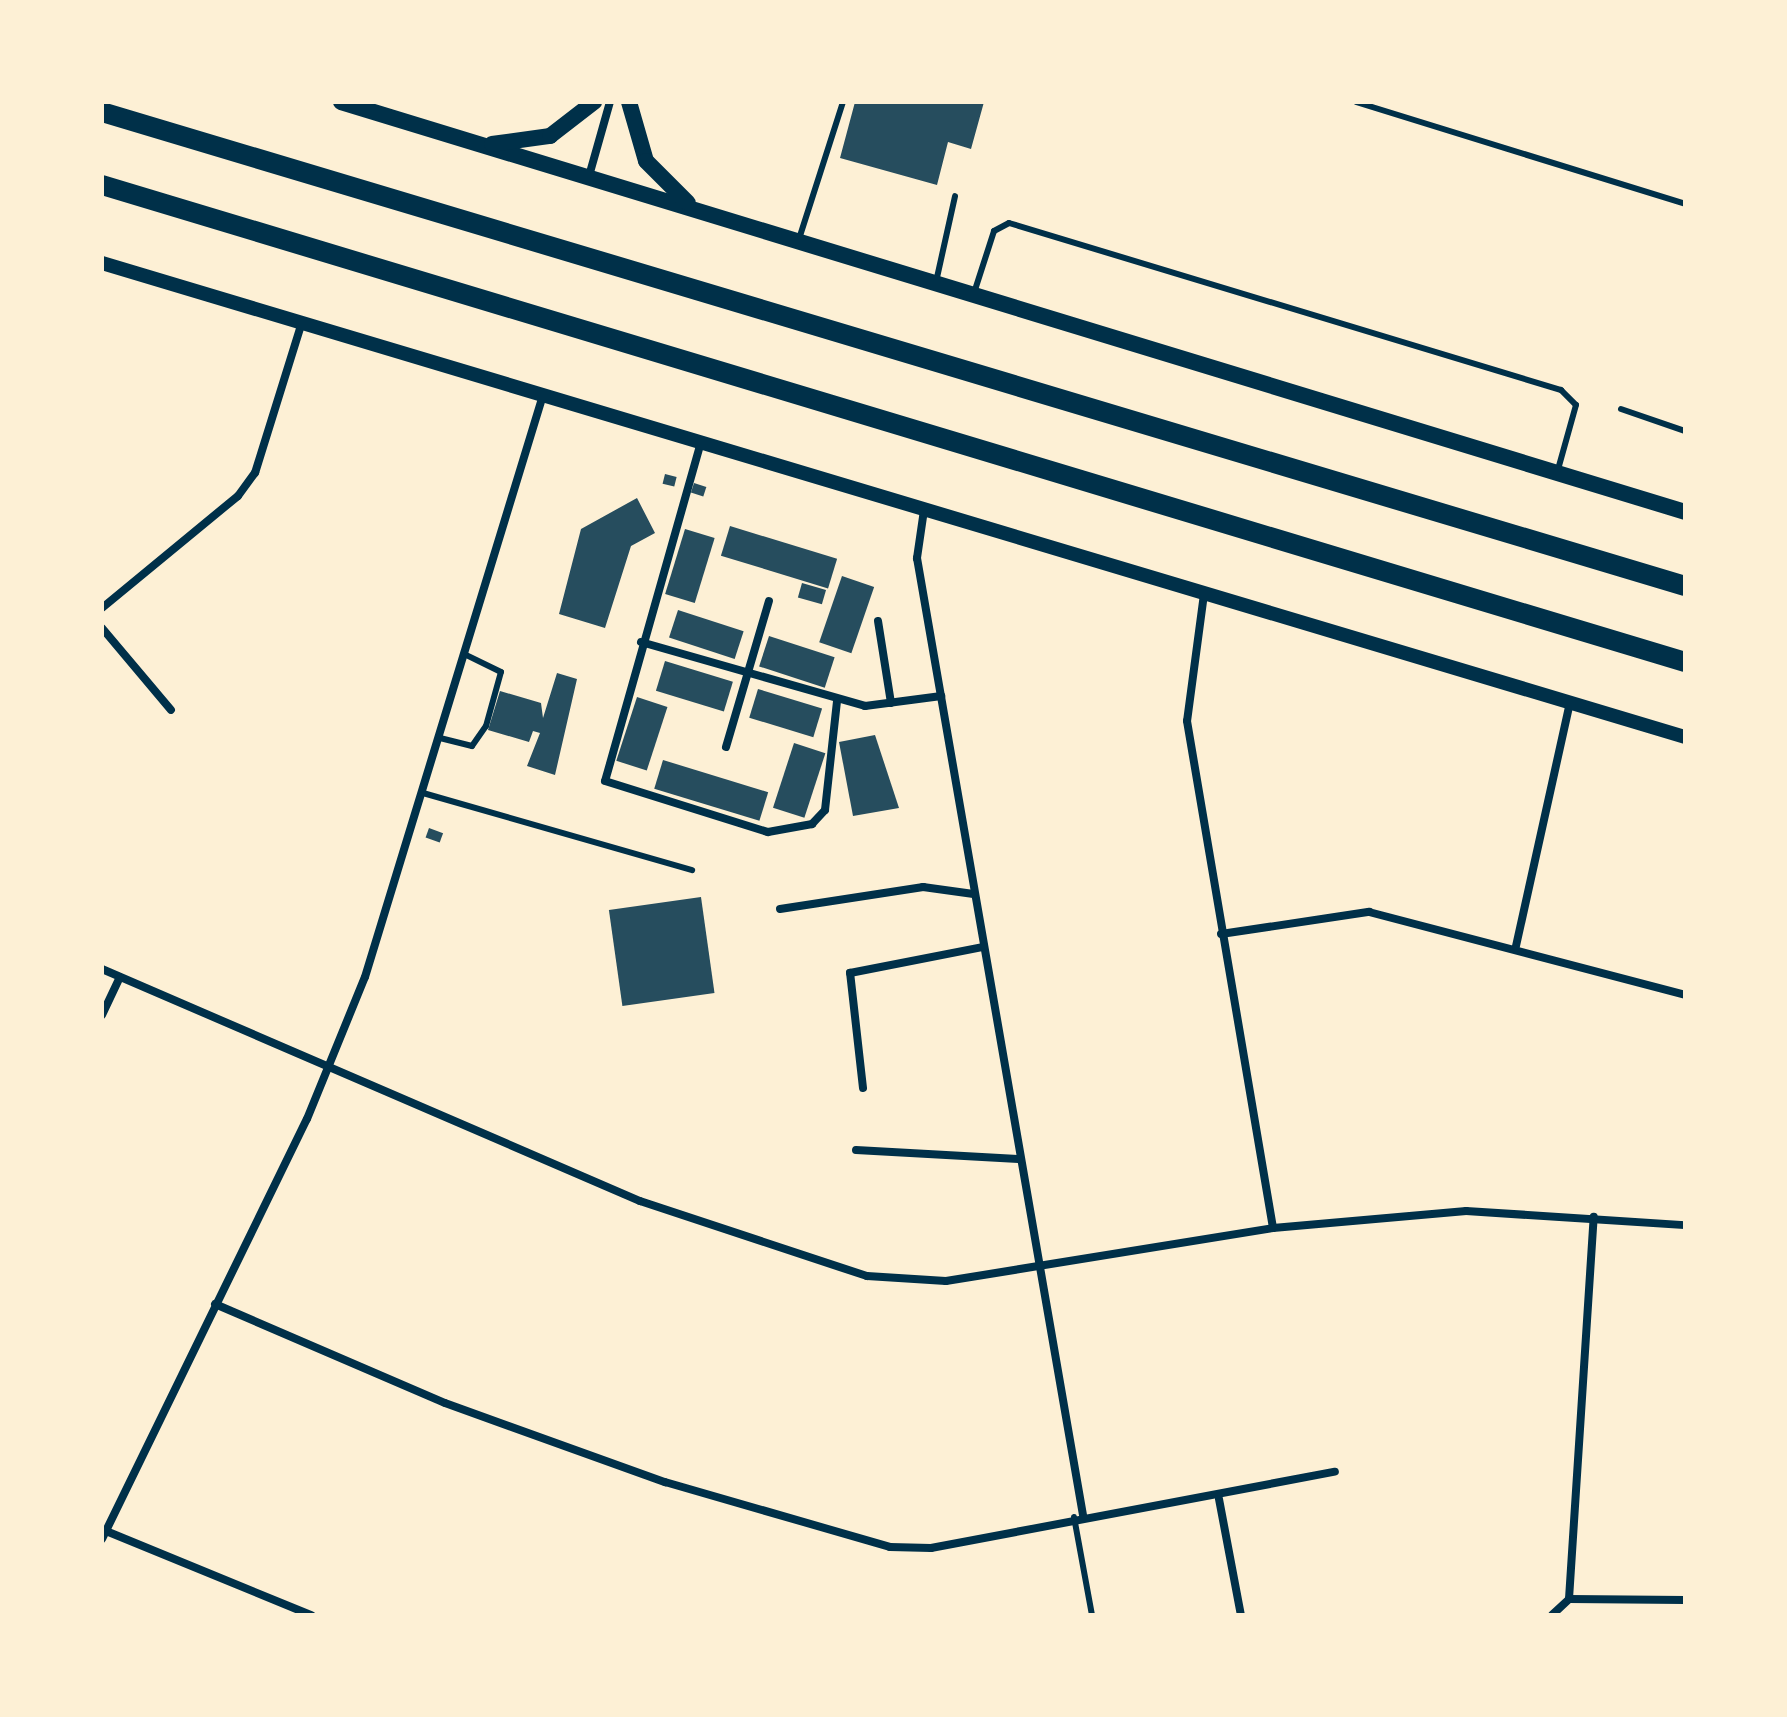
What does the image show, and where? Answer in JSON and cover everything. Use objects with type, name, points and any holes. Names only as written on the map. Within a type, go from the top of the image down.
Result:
[{"type":"highway","points":[[102,112],[1685,586]]},
{"type":"highway","points":[[102,185],[1685,662]]},
{"type":"main road","points":[[341,102],[1685,512]]},
{"type":"main road","points":[[482,145],[550,136],[594,102]]},
{"type":"main road","points":[[629,102],[646,161],[696,209]]},
{"type":"main road","points":[[1663,505],[1685,500]]},
{"type":"street","points":[[589,176],[610,102]]},
{"type":"street","points":[[102,263],[1685,737]]},
{"type":"street","points":[[102,608],[250,480],[302,322]]},
{"type":"street","points":[[311,1615],[104,1535],[329,1069],[423,793],[543,395]]},
{"type":"street","points":[[701,442],[603,776],[616,787],[768,832],[819,818],[837,701]]},
{"type":"street","points":[[924,510],[916,545],[1078,1516]]},
{"type":"street","points":[[1204,594],[1187,721],[1273,1228]]},
{"type":"street","points":[[726,747],[769,601]]},
{"type":"street","points":[[878,621],[891,703]]},
{"type":"street","points":[[102,628],[171,710]]},
{"type":"street","points":[[641,642],[837,701],[891,703],[941,696]]},
{"type":"street","points":[[1516,946],[1570,702]]},
{"type":"street","points":[[780,909],[923,887],[974,894]]},
{"type":"street","points":[[1221,934],[1345,910],[1516,946],[1685,995]]},
{"type":"street","points":[[863,1088],[850,973],[983,947]]},
{"type":"street","points":[[102,969],[640,1201],[840,1270],[946,1281],[1273,1228],[1466,1211],[1685,1225]]},
{"type":"street","points":[[102,1015],[120,977]]},
{"type":"street","points":[[856,1150],[1019,1159]]},
{"type":"street","points":[[1552,1615],[1569,1599],[1594,1217]]},
{"type":"street","points":[[215,1304],[460,1409],[665,1482],[874,1544],[931,1548],[1078,1516],[1219,1499],[1335,1472]]},
{"type":"street","points":[[1219,1499],[1241,1615]]},
{"type":"street","points":[[1569,1599],[1685,1600]]},
{"type":"lane","points":[[798,242],[843,102]]},
{"type":"lane","points":[[1356,102],[1685,204]]},
{"type":"lane","points":[[936,282],[955,196]]},
{"type":"lane","points":[[974,293],[986,253],[999,225],[1017,226],[1561,390],[1576,405],[1557,473]]},
{"type":"lane","points":[[1621,409],[1685,431]]},
{"type":"lane","points":[[440,738],[472,746],[486,726],[501,672],[466,655]]},
{"type":"lane","points":[[423,793],[692,870]]},
{"type":"lane","points":[[1078,1516],[1092,1615]]},
{"type":"building","points":[[855,102],[984,102],[971,149],[948,142],[937,185],[840,158]]},
{"type":"building","points":[[665,474],[677,477],[674,487],[663,484]]},
{"type":"building","points":[[694,483],[706,487],[703,497],[691,493]]},
{"type":"building","points":[[637,498],[655,533],[631,546],[605,628],[559,614],[581,529]]},
{"type":"building","points":[[730,526],[837,559],[828,588],[721,556]]},
{"type":"building","points":[[685,529],[715,538],[695,603],[665,594]]},
{"type":"building","points":[[842,576],[874,587],[851,653],[819,642]]},
{"type":"building","points":[[802,583],[826,590],[822,604],[798,597]]},
{"type":"building","points":[[678,610],[744,631],[735,659],[669,638]]},
{"type":"building","points":[[769,636],[835,657],[825,688],[759,666]]},
{"type":"building","points":[[665,661],[733,682],[724,711],[656,691]]},
{"type":"building","points":[[557,673],[577,679],[555,775],[527,766],[540,733],[533,731],[529,742],[488,730],[500,691],[541,703],[543,718]]},
{"type":"building","points":[[758,689],[822,709],[813,737],[749,718]]},
{"type":"building","points":[[637,697],[667,707],[647,771],[616,761]]},
{"type":"building","points":[[875,735],[899,808],[853,816],[839,742]]},
{"type":"building","points":[[794,743],[825,753],[804,818],[773,808]]},
{"type":"building","points":[[663,760],[768,792],[759,821],[654,789]]},
{"type":"building","points":[[429,828],[443,833],[440,843],[426,837]]},
{"type":"building","points":[[701,897],[714,993],[622,1006],[609,910]]}]
